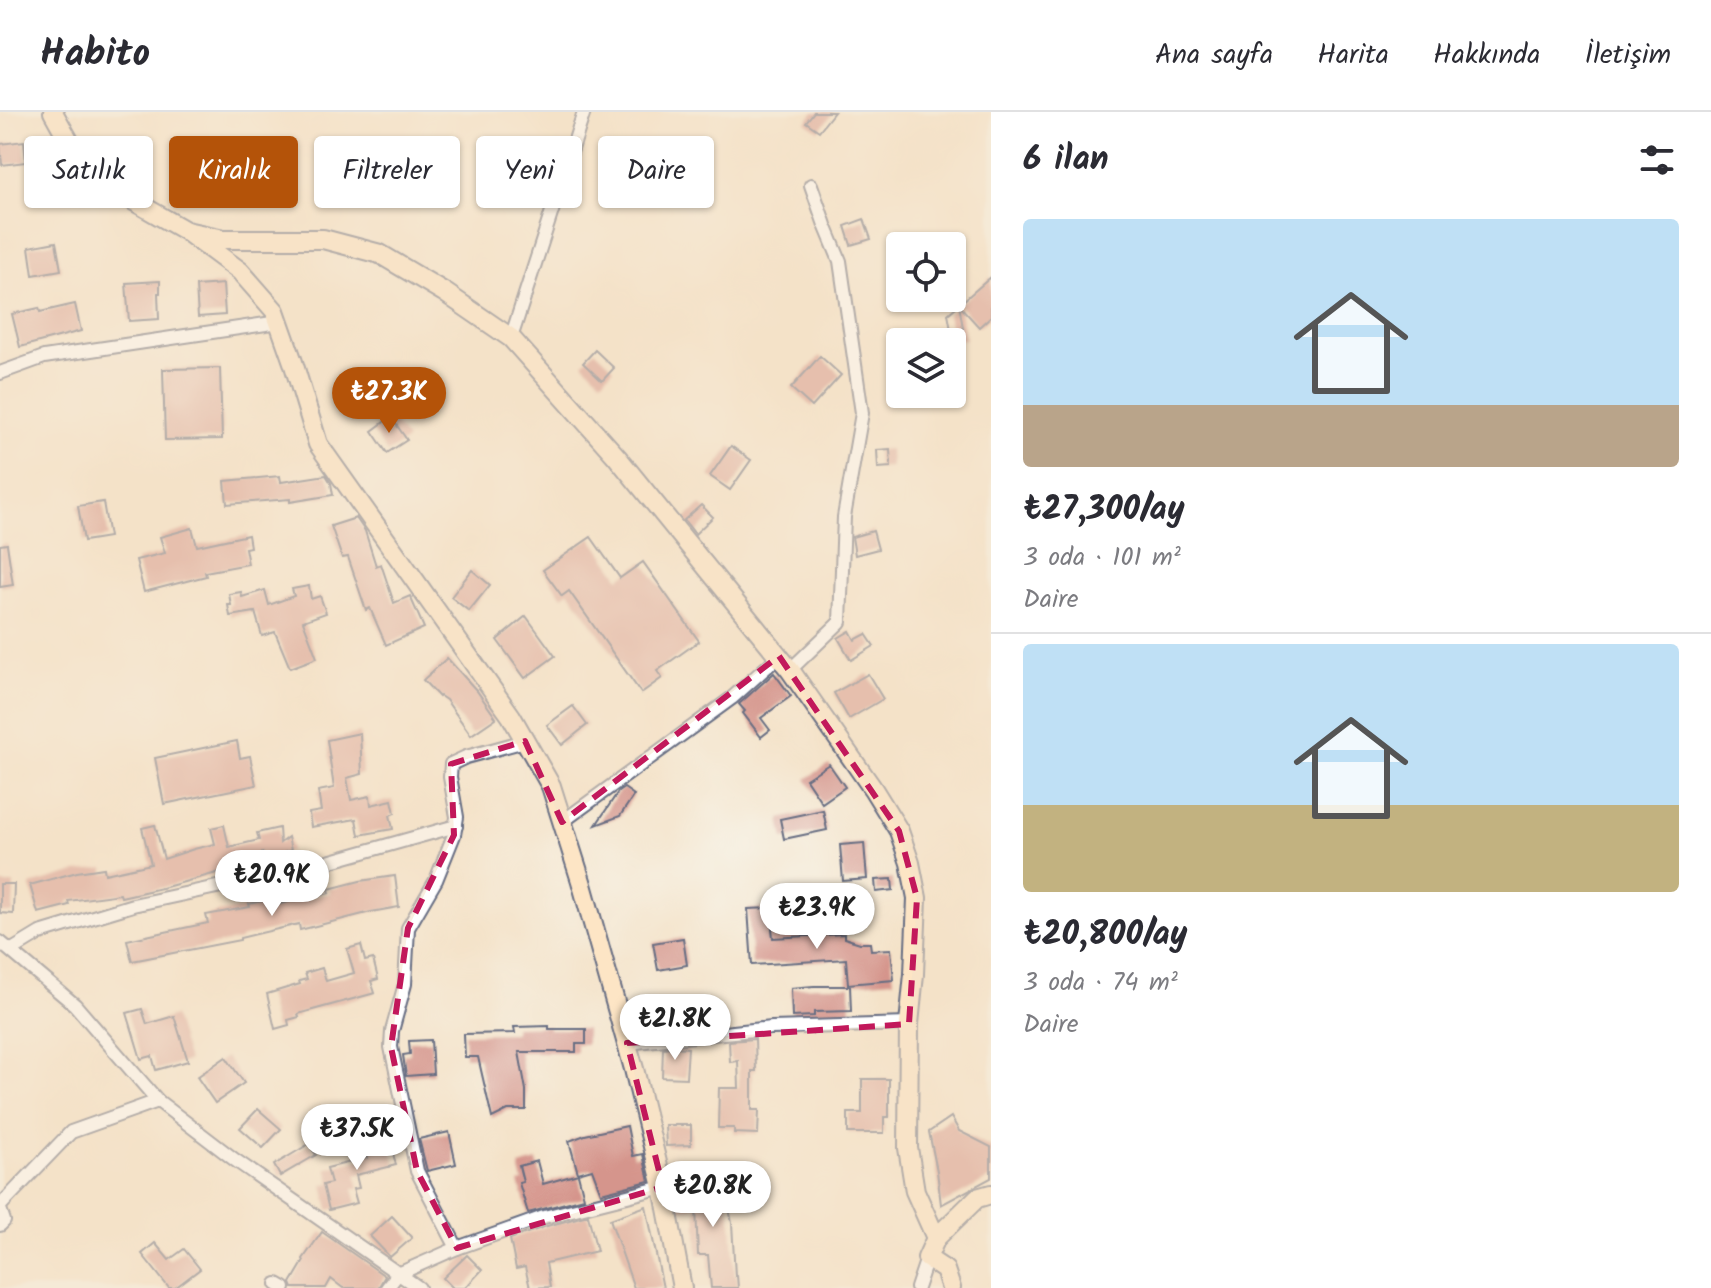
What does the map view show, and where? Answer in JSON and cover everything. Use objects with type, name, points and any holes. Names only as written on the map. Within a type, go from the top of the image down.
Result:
[{"type":"street","points":[[53,112],[73,148],[132,200],[186,231],[240,271],[275,311],[318,444],[511,716],[551,786],[627,1043],[663,1187],[682,1288]]},
{"type":"street","points":[[511,338],[584,112]]},
{"type":"street","points":[[562,822],[840,622],[844,517],[862,413],[840,261],[811,185]]},
{"type":"street","points":[[186,231],[224,239],[323,239],[380,254],[444,292],[511,338],[617,457],[785,663],[873,789],[899,831],[910,863],[917,898],[909,1024],[908,1148],[915,1191],[936,1238]]},
{"type":"street","points":[[0,373],[44,357],[279,322]]},
{"type":"street","points":[[457,1248],[417,1171],[391,1047],[392,1031],[405,984],[408,928],[436,880],[456,826],[451,764],[525,741]]},
{"type":"street","points":[[12,950],[40,933],[133,905],[310,867],[456,826]]},
{"type":"street","points":[[0,942],[75,1005],[158,1101],[235,1160],[419,1288]]},
{"type":"street","points":[[627,1043],[772,1028],[909,1024]]},
{"type":"street","points":[[0,1225],[4,1221],[0,1207],[71,1132],[158,1101]]},
{"type":"street","points":[[387,1288],[398,1274],[457,1248],[544,1217],[663,1187]]},
{"type":"street","points":[[917,1288],[936,1238],[977,1198],[991,1194]]},
{"type":"street","points":[[927,1258],[945,1270],[951,1288]]},
{"type":"highlighted area","points":[[779,656],[899,831],[917,898],[909,1024],[627,1043],[663,1187],[457,1248],[417,1171],[391,1047],[408,928],[454,835],[451,764],[525,741],[562,822]]},
{"type":"building","points":[[814,112],[834,112],[819,131],[806,122]]},
{"type":"building","points":[[24,141],[24,162],[2,165],[0,144]]},
{"type":"building","points":[[864,219],[871,239],[851,245],[845,226]]},
{"type":"building","points":[[56,242],[61,270],[33,275],[29,247]]},
{"type":"building","points":[[991,277],[991,316],[979,327],[965,312],[966,299]]},
{"type":"building","points":[[160,281],[159,319],[129,321],[126,283]]},
{"type":"building","points":[[223,284],[225,315],[198,317],[196,286]]},
{"type":"building","points":[[75,304],[81,331],[20,347],[12,314],[39,308],[40,312]]},
{"type":"building","points":[[960,312],[963,328],[951,328],[948,314]]},
{"type":"building","points":[[595,350],[614,368],[602,381],[583,363]]},
{"type":"building","points":[[820,356],[841,375],[812,407],[791,388]]},
{"type":"building","points":[[220,368],[222,439],[165,440],[163,369]]},
{"type":"building","points":[[391,417],[407,440],[387,453],[372,431]]},
{"type":"building","points":[[731,446],[751,460],[730,490],[710,476]]},
{"type":"building","points":[[890,449],[891,467],[878,468],[877,450]]},
{"type":"building","points":[[326,475],[333,495],[290,502],[290,499],[227,504],[225,481],[280,476],[281,482]]},
{"type":"building","points":[[103,502],[109,537],[84,541],[78,506]]},
{"type":"building","points":[[701,505],[713,517],[695,534],[684,520]]},
{"type":"building","points":[[356,518],[365,531],[376,566],[381,564],[394,603],[410,596],[424,628],[386,645],[370,608],[366,610],[348,557],[342,558],[331,526]]},
{"type":"building","points":[[192,528],[197,546],[248,535],[250,547],[245,548],[248,564],[205,572],[206,576],[144,592],[136,560],[165,553],[160,537]]},
{"type":"building","points":[[873,531],[878,549],[855,555],[852,537]]},
{"type":"building","points":[[591,537],[620,578],[643,562],[699,641],[657,671],[662,678],[641,693],[569,591],[562,596],[543,570]]},
{"type":"building","points":[[7,544],[13,585],[0,587],[0,545]]},
{"type":"building","points":[[472,570],[490,585],[469,611],[451,597]]},
{"type":"building","points":[[309,586],[311,599],[320,596],[326,613],[303,621],[317,658],[290,668],[275,632],[262,636],[255,612],[230,616],[229,594],[241,592],[242,597],[265,590],[269,605],[294,596],[292,589]]},
{"type":"building","points":[[526,616],[555,656],[525,678],[497,640]]},
{"type":"building","points":[[850,631],[855,640],[866,634],[874,646],[851,660],[838,638]]},
{"type":"building","points":[[447,658],[496,718],[471,735],[446,700],[423,680]]},
{"type":"building","points":[[774,673],[791,696],[761,718],[770,730],[761,737],[739,704]]},
{"type":"building","points":[[868,674],[883,699],[849,719],[834,693]]},
{"type":"building","points":[[573,706],[587,725],[562,745],[547,725]]},
{"type":"building","points":[[360,733],[362,774],[347,778],[351,800],[370,796],[371,805],[392,800],[395,813],[390,815],[393,829],[359,835],[356,819],[311,827],[309,813],[321,811],[318,791],[334,788],[327,740]]},
{"type":"building","points":[[237,741],[240,758],[250,756],[256,785],[164,804],[155,758]]},
{"type":"building","points":[[829,764],[845,787],[822,803],[806,779]]},
{"type":"building","points":[[624,788],[634,795],[620,816],[596,825],[618,792]]},
{"type":"building","points":[[823,810],[827,830],[784,839],[780,819]]},
{"type":"building","points":[[155,825],[164,859],[215,844],[211,828],[224,825],[229,847],[259,840],[257,833],[279,828],[280,843],[288,837],[291,850],[261,861],[259,859],[264,856],[263,853],[229,861],[231,869],[166,887],[121,897],[120,894],[68,901],[69,905],[38,913],[30,885],[77,872],[104,868],[105,874],[151,864],[142,828]]},
{"type":"building","points":[[864,843],[867,879],[843,881],[840,845]]},
{"type":"building","points":[[395,876],[399,907],[300,930],[299,924],[240,940],[132,961],[127,940],[208,923],[206,915],[250,907],[249,904],[279,897],[280,904],[330,893],[329,889],[360,881]]},
{"type":"building","points":[[892,879],[893,890],[876,892],[875,880]]},
{"type":"building","points":[[0,884],[14,884],[13,914],[0,913]]},
{"type":"building","points":[[770,908],[773,938],[844,934],[844,938],[870,943],[871,950],[891,949],[894,980],[848,984],[846,959],[752,965],[748,909]]},
{"type":"building","points":[[683,938],[687,965],[658,970],[653,943]]},
{"type":"building","points":[[361,945],[365,961],[373,959],[378,979],[371,981],[375,993],[298,1014],[299,1017],[288,1020],[289,1025],[275,1029],[267,994],[300,984],[299,981],[307,979],[305,973],[322,968],[326,981],[354,973],[347,949]]},
{"type":"building","points":[[850,986],[851,1011],[814,1012],[814,1016],[792,1017],[791,988]]},
{"type":"building","points":[[142,1009],[147,1024],[174,1016],[188,1061],[156,1070],[152,1056],[141,1059],[127,1013]]},
{"type":"building","points":[[549,1026],[549,1029],[586,1029],[586,1044],[576,1044],[576,1052],[519,1052],[526,1110],[508,1110],[492,1118],[478,1057],[465,1057],[464,1034],[515,1033],[514,1027]]},
{"type":"building","points":[[755,1039],[752,1110],[759,1110],[758,1134],[734,1133],[734,1128],[718,1128],[719,1088],[739,1088],[738,1061],[730,1062],[729,1041]]},
{"type":"building","points":[[431,1040],[433,1074],[406,1076],[403,1055],[410,1054],[409,1041]]},
{"type":"building","points":[[663,1048],[688,1048],[686,1078],[662,1077]]},
{"type":"building","points":[[226,1057],[244,1083],[215,1103],[197,1077]]},
{"type":"building","points":[[862,1079],[889,1079],[889,1117],[884,1117],[884,1133],[848,1133],[848,1113],[862,1113]]},
{"type":"building","points":[[258,1109],[281,1129],[263,1148],[240,1128]]},
{"type":"building","points":[[395,1109],[399,1131],[381,1135],[376,1114]]},
{"type":"building","points":[[951,1117],[959,1131],[991,1147],[991,1178],[941,1205],[929,1132]]},
{"type":"building","points":[[665,1125],[691,1125],[691,1145],[666,1146]]},
{"type":"building","points":[[627,1126],[633,1156],[643,1154],[649,1181],[601,1193],[592,1169],[578,1173],[569,1141]]},
{"type":"building","points":[[449,1132],[456,1164],[427,1171],[419,1139]]},
{"type":"building","points":[[388,1134],[396,1165],[356,1175],[359,1188],[353,1189],[357,1203],[329,1210],[323,1185],[331,1183],[327,1168],[367,1158],[363,1140]]},
{"type":"building","points":[[309,1144],[316,1155],[280,1176],[274,1165]]},
{"type":"building","points":[[537,1161],[543,1184],[578,1174],[584,1198],[528,1213],[519,1183],[523,1182],[519,1166]]},
{"type":"building","points":[[722,1175],[732,1223],[738,1288],[711,1288],[708,1255],[698,1255],[696,1207],[680,1210],[677,1196],[694,1190],[693,1180]]},
{"type":"building","points":[[646,1206],[663,1288],[634,1288],[610,1219]]},
{"type":"building","points":[[588,1215],[597,1251],[546,1263],[550,1287],[530,1288],[525,1267],[516,1269],[510,1239]]},
{"type":"building","points":[[392,1216],[412,1238],[390,1257],[370,1236]]},
{"type":"building","points":[[322,1232],[385,1276],[378,1288],[343,1288],[331,1279],[326,1288],[293,1288],[291,1283],[303,1259]]},
{"type":"building","points":[[155,1243],[169,1260],[184,1249],[200,1269],[175,1288],[169,1288],[142,1254]]},
{"type":"building","points":[[467,1255],[482,1270],[465,1288],[453,1288],[443,1278]]}]
